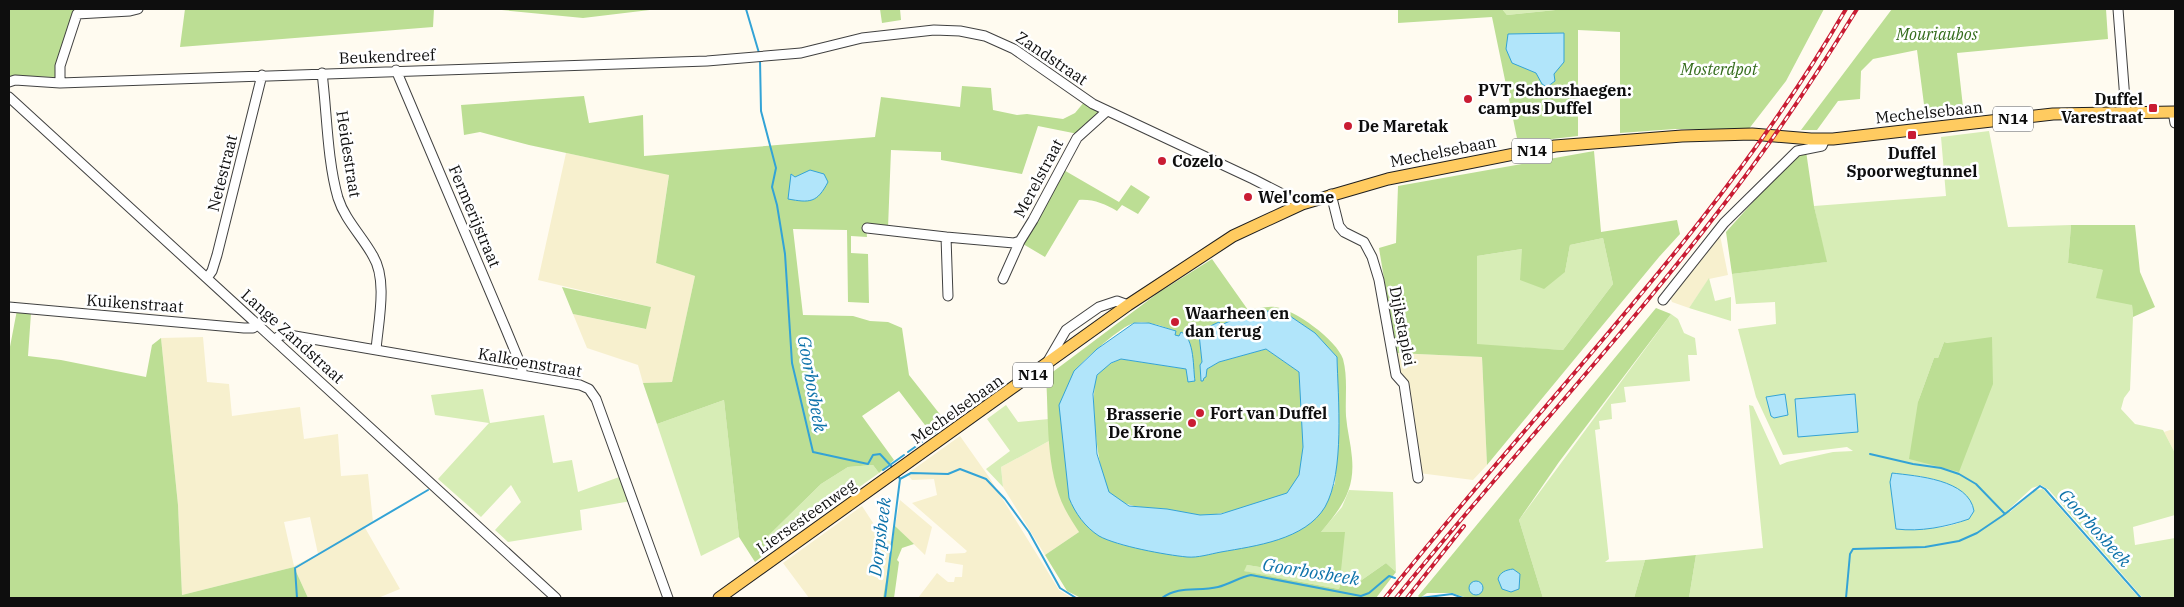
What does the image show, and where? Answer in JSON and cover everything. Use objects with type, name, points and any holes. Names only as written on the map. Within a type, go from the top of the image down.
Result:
[{"type":"main road","name":"N14","points":[[2126,113],[2175,116]]},
{"type":"main road","name":"Mechelsebaan","points":[[912,461],[1128,305],[1233,236],[1302,204],[1331,194],[1388,179],[1546,148],[1581,143],[1682,136],[1752,134],[1825,139],[2053,114],[2126,113]]},
{"type":"main road","name":"Liersesteenweg","points":[[719,598],[912,461]]},
{"type":"street","points":[[60,83],[60,66],[77,14],[138,9]]},
{"type":"street","points":[[2118,9],[2126,113]]},
{"type":"street","name":"Zandstraat","points":[[766,57],[810,51],[862,38],[934,30],[960,31],[985,36],[1005,44],[1082,97],[1253,178],[1302,204]]},
{"type":"street","name":"Beukendreef","points":[[9,82],[15,80],[60,83],[766,57]]},
{"type":"street","name":"Fermerijstraat","points":[[396,70],[522,368],[522,375]]},
{"type":"street","name":"Heidestraat","points":[[322,73],[334,179],[338,196],[345,214],[374,257],[380,273],[381,288],[376,350]]},
{"type":"street","name":"Netestraat","points":[[207,278],[212,271],[217,255],[262,75]]},
{"type":"street","name":"Lange Zandstraat","points":[[9,97],[556,598]]},
{"type":"street","name":"Merelstraat","points":[[1003,279],[1020,241],[1074,143],[1107,110]]},
{"type":"street","name":"Mechelsebaan","points":[[1663,300],[1731,216],[1797,151],[1822,146],[1825,139]]},
{"type":"street","name":"Dijkstaplei","points":[[1331,194],[1339,226],[1344,232],[1364,242],[1372,257],[1379,280],[1396,375],[1404,384],[1418,478]]},
{"type":"street","name":"Merelstraat","points":[[867,228],[1014,243],[1020,241]]},
{"type":"street","points":[[946,237],[948,296]]},
{"type":"street","name":"Mechelsebaan","points":[[1045,366],[1066,330],[1099,308],[1117,301],[1128,305]]},
{"type":"street","name":"Kuikenstraat","points":[[9,308],[244,328],[255,327],[259,324]]},
{"type":"street","name":"Kalkoenstraat","points":[[275,339],[281,335],[289,335],[580,384],[592,391],[668,598]]},
{"type":"shaded area","points":[[566,153],[669,174],[656,263],[695,276],[672,382],[643,383],[638,365],[587,348],[573,314],[645,329],[651,307],[538,280]]},
{"type":"shaded area","points":[[1720,235],[1728,275],[1709,279],[1689,308],[1672,302],[1670,297]]},
{"type":"shaded area","points":[[203,337],[207,382],[229,384],[232,416],[300,407],[304,439],[338,434],[341,476],[368,474],[373,522],[364,526],[400,589],[378,598],[308,598],[294,567],[182,595],[178,505],[161,338]],"holes":[[[310,517],[318,554],[294,566],[284,522]]]},
{"type":"shaded area","points":[[1396,353],[1482,357],[1487,465],[1473,480],[1419,473]]},
{"type":"shaded area","points":[[2175,430],[2175,453],[2164,432]]},
{"type":"shaded area","points":[[960,436],[989,477],[1059,590],[1072,598],[918,598],[937,573],[948,582],[954,582],[955,577],[962,577],[963,565],[945,562],[946,554],[965,553],[967,551],[912,503],[937,495],[934,479],[912,480],[907,474]]},
{"type":"shaded area","points":[[1049,441],[1054,472],[1079,532],[1045,555],[1003,487],[1001,467]]},
{"type":"shaded area","points":[[900,500],[932,527],[925,555],[895,526]]},
{"type":"shaded area","points":[[862,506],[883,538],[892,542],[883,598],[809,598],[783,563]]},
{"type":"green space","points":[[9,9],[76,9],[55,77],[9,76]]},
{"type":"green space","points":[[185,9],[434,9],[433,27],[180,47]]},
{"type":"green space","points":[[491,9],[658,9],[583,18]]},
{"type":"green space","points":[[880,9],[900,9],[901,20],[882,23]]},
{"type":"green space","name":"Mosterdpot","points":[[1398,9],[1502,9],[1507,15],[1565,9],[1824,9],[1786,81],[1748,130],[1675,129],[1620,133],[1620,32],[1578,30],[1578,136],[1518,143],[1492,17],[1398,23]]},
{"type":"green space","points":[[1502,9],[1565,9],[1507,15]]},
{"type":"green space","name":"Mouriaubos","points":[[1892,9],[2106,9],[2108,39],[1957,53],[1964,116],[1926,120],[1917,50],[1873,59],[1861,71],[1860,99],[1838,101],[1817,130],[1801,130]]},
{"type":"green space","points":[[962,86],[991,88],[993,110],[1017,115],[1027,114],[1063,119],[1075,113],[1085,101],[1101,113],[1078,134],[1038,126],[1022,174],[941,160],[941,152],[891,150],[888,228],[866,226],[867,237],[851,236],[851,253],[868,254],[869,303],[848,302],[847,230],[793,229],[803,315],[853,316],[870,321],[888,322],[902,328],[909,375],[946,422],[931,433],[899,391],[862,416],[894,460],[879,473],[873,465],[848,467],[821,484],[767,537],[773,548],[755,562],[739,537],[724,400],[657,424],[643,383],[672,382],[695,276],[656,263],[669,175],[529,145],[480,132],[464,135],[461,105],[584,96],[589,123],[643,115],[644,156],[875,137],[881,97],[960,107]]},
{"type":"green space","points":[[1989,131],[2008,227],[2071,225],[2068,263],[2103,270],[2132,305],[2130,390],[2124,398],[2121,409],[2135,424],[2163,430],[2175,453],[2175,515],[2133,527],[2135,545],[2175,538],[2175,598],[2143,598],[2049,490],[2041,485],[2032,488],[2008,510],[2010,512],[2036,490],[2043,489],[2139,598],[1689,598],[1696,555],[1763,548],[1749,405],[1753,406],[1780,465],[1833,452],[1853,451],[1847,447],[1783,455],[1756,397],[1738,329],[1776,324],[1775,302],[1736,304],[1732,274],[1826,262],[1814,206],[1946,196],[1941,137]],"holes":[[[1944,342],[1948,343],[1918,402],[1934,358],[1938,358]],[[1892,474],[1928,478],[1950,485],[1968,500],[1974,511],[1961,522],[1953,525],[1906,530]]]},
{"type":"green space","points":[[1594,151],[1601,232],[1677,220],[1680,234],[1487,465],[1482,357],[1396,353],[1379,248],[1396,243],[1398,186]],"holes":[[[1603,238],[1613,284],[1563,350],[1477,344],[1477,256],[1522,249],[1520,280],[1544,289],[1565,272],[1570,245]]]},
{"type":"green space","points":[[1806,151],[1814,206],[1827,262],[1732,274],[1726,232],[1796,154]]},
{"type":"green space","points":[[1062,169],[1119,202],[1131,185],[1150,197],[1138,214],[1122,205],[1117,211],[1099,202],[1079,200],[1045,257],[1023,244]]},
{"type":"green space","points":[[2071,225],[2135,225],[2140,272],[2155,307],[2133,317],[2132,305],[2096,298],[2103,270],[2068,263]]},
{"type":"green space","points":[[1603,238],[1613,284],[1563,350],[1476,345],[1477,256],[1522,249],[1565,272],[1570,245]]},
{"type":"green space","points":[[1212,259],[1248,310],[1275,307],[1293,313],[1324,335],[1339,351],[1343,359],[1345,373],[1346,416],[1352,470],[1349,490],[1345,498],[1335,515],[1321,532],[1345,532],[1340,580],[1247,565],[1244,571],[1339,589],[1340,585],[1356,584],[1386,563],[1396,572],[1376,598],[1081,598],[1067,591],[1045,555],[1079,532],[1065,509],[1054,478],[1049,444],[1046,377],[1158,293]],"holes":[[[1265,311],[1284,312],[1315,333],[1337,357],[1338,435],[1335,483],[1324,508],[1156,551],[1119,544],[1074,371],[1128,325],[1139,322],[1150,323],[1176,331],[1175,335],[1183,340],[1192,356],[1192,365],[1186,369],[1121,359],[1104,368],[1097,376],[1094,416],[1101,470],[1109,492],[1114,498],[1128,504],[1199,515],[1230,512],[1258,505],[1287,493],[1298,476],[1302,464],[1303,438],[1299,372],[1266,349],[1219,362],[1207,369],[1201,381],[1200,365],[1202,362],[1199,334],[1204,329],[1219,322],[1221,325],[1246,314]]]},
{"type":"green space","points":[[1709,278],[1715,301],[1731,297],[1731,321],[1689,308]]},
{"type":"green space","points":[[562,287],[651,307],[646,329],[573,314]]},
{"type":"green space","points":[[1656,308],[1671,314],[1559,462],[1519,520],[1543,598],[1467,598],[1452,593],[1427,593],[1420,598],[1418,596]]},
{"type":"green space","points":[[17,310],[31,313],[28,356],[61,360],[146,377],[152,345],[161,338],[178,505],[182,595],[294,567],[308,598],[9,598],[9,352]]},
{"type":"green space","points":[[1671,314],[1678,319],[1684,333],[1695,338],[1697,355],[1688,355],[1690,381],[1624,387],[1626,402],[1611,404],[1612,419],[1599,421],[1600,429],[1595,430],[1609,559],[1605,562],[1645,560],[1634,598],[1543,598],[1519,520]]},
{"type":"green space","points":[[1992,337],[1993,384],[1959,472],[1909,459],[1918,402],[1934,358],[1938,358],[1944,342]]},
{"type":"green space","points":[[483,389],[490,423],[544,415],[553,463],[572,460],[578,492],[622,476],[631,501],[580,510],[582,530],[508,542],[495,530],[521,502],[511,485],[481,517],[438,479],[489,423],[435,415],[431,395]]},
{"type":"green space","points":[[724,400],[739,537],[701,556],[657,424]]},
{"type":"green space","points":[[1006,405],[1018,422],[1049,419],[1049,441],[1001,467],[1003,487],[986,469],[1010,451],[987,419]]},
{"type":"green space","points":[[873,465],[879,473],[773,548],[767,537],[821,484],[848,467]]},
{"type":"green space","points":[[1349,490],[1393,492],[1396,572],[1386,563],[1356,584],[1340,585],[1339,589],[1243,571],[1247,565],[1340,580],[1320,533],[1342,507]]},
{"type":"green space","points":[[895,526],[914,544],[902,548],[897,560],[899,562],[894,598],[883,598]]},
{"type":"green space","points":[[1696,555],[1689,598],[1634,598],[1645,560]]},
{"type":"water","points":[[1564,33],[1564,62],[1554,74],[1555,81],[1547,87],[1542,84],[1536,73],[1512,63],[1506,49],[1508,34]]},
{"type":"water","points":[[810,170],[824,174],[828,182],[824,189],[812,200],[788,199],[791,174],[795,177]]},
{"type":"water","points":[[1265,311],[1284,312],[1315,333],[1337,357],[1338,455],[1331,492],[1325,507],[1305,527],[1278,540],[1195,557],[1129,547],[1099,536],[1081,519],[1069,498],[1059,405],[1074,371],[1097,349],[1134,323],[1149,323],[1176,331],[1175,335],[1179,336],[1181,332],[1186,335],[1191,347],[1195,381],[1188,382],[1186,369],[1121,359],[1111,363],[1097,375],[1093,394],[1097,454],[1109,492],[1129,506],[1167,509],[1200,515],[1221,514],[1287,493],[1299,475],[1303,447],[1299,372],[1266,349],[1219,362],[1207,369],[1206,377],[1201,381],[1200,365],[1202,362],[1199,334],[1204,329],[1219,322],[1221,325],[1246,314]]},
{"type":"water","points":[[1785,394],[1788,415],[1774,418],[1771,416],[1766,397]]},
{"type":"water","points":[[1855,394],[1858,432],[1798,437],[1795,399]]},
{"type":"water","points":[[1892,473],[1927,478],[1952,486],[1970,500],[1974,511],[1969,519],[1951,524],[1914,530],[1896,529],[1890,482]]},
{"type":"water","points":[[1513,569],[1520,574],[1519,589],[1511,592],[1502,589],[1498,579],[1504,572]]},
{"type":"water","points":[[1476,581],[1481,583],[1483,588],[1481,593],[1476,595],[1471,593],[1469,588],[1471,583]]},
{"type":"waterway","name":"Goorbosbeek","points":[[746,9],[759,53]]},
{"type":"waterway","name":"Goorbosbeek","points":[[760,60],[761,111],[776,168],[772,187],[785,254],[792,363],[813,452],[868,464],[873,455],[880,454],[893,468]]},
{"type":"waterway","points":[[926,439],[950,422]]},
{"type":"waterway","points":[[908,452],[922,442]]},
{"type":"waterway","points":[[1870,454],[1941,468],[1959,474],[1976,484],[2005,514]]},
{"type":"waterway","points":[[883,470],[904,455]]},
{"type":"waterway","name":"Goorbosbeek","points":[[897,474],[900,479],[911,473],[948,474],[960,469],[986,479],[1005,499],[1029,532],[1060,588],[1076,598]]},
{"type":"waterway","name":"Dorpsbeek","points":[[885,598],[900,479]]},
{"type":"waterway","name":"Goorbosbeek","points":[[1846,598],[1850,554],[1853,549],[1925,547],[1959,541],[1977,533],[2005,514],[2040,486],[2045,489],[2141,598]]},
{"type":"waterway","points":[[297,598],[295,568],[428,490]]},
{"type":"waterway","name":"Goorbosbeek","points":[[1162,598],[1182,590],[1218,587],[1251,575],[1361,596],[1369,593],[1389,576],[1395,578]]},
{"type":"waterway","name":"Goorbosbeek","points":[[1420,598],[1452,594],[1463,598]]},
{"type":"railway","points":[[1385,598],[1686,239],[1743,165],[1796,89],[1846,9]]},
{"type":"railway","points":[[1396,598],[1599,358],[1718,212],[1790,112],[1857,9]]},
{"type":"railway","points":[[1407,598],[1464,526]]},
{"type":"place","name":"PVT Schorshaegen: campus Duffel","points":[[1468,99]]},
{"type":"place","name":"Duffel Varestraat","points":[[2153,108]]},
{"type":"place","name":"De Maretak","points":[[1348,126]]},
{"type":"place","name":"Duffel Spoorwegtunnel","points":[[1912,135]]},
{"type":"place","name":"Cozelo","points":[[1162,161]]},
{"type":"place","name":"Wel'come","points":[[1248,197]]},
{"type":"place","name":"Waarheen en dan terug","points":[[1175,322]]},
{"type":"place","name":"Fort van Duffel","points":[[1200,413]]},
{"type":"place","name":"Brasserie De Krone","points":[[1192,423]]}]
